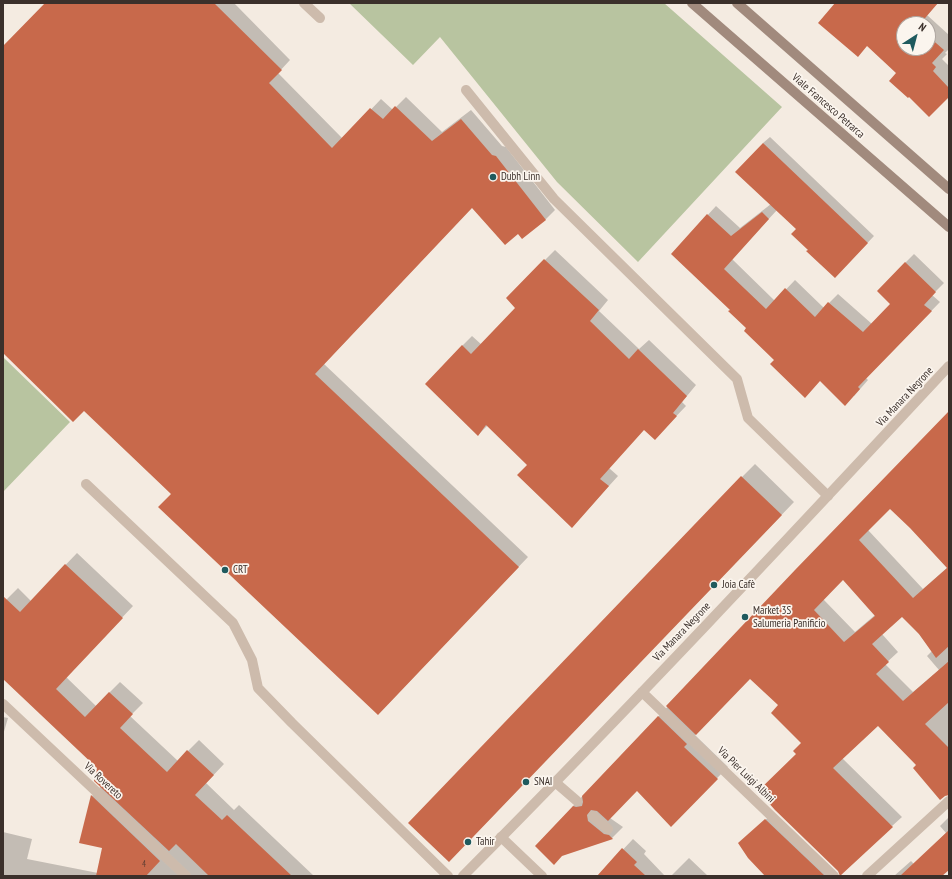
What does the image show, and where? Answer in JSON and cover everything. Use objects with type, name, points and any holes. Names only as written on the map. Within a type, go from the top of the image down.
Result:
[{"type":"main road","name":"Viale Francesco Petrarca","points":[[692,3],[949,227]]},
{"type":"main road","name":"Viale Francesco Petrarca","points":[[737,3],[949,189]]},
{"type":"street","points":[[304,3],[320,18]]},
{"type":"street","points":[[466,90],[554,199],[737,379],[748,418],[828,496]]},
{"type":"street","name":"Via Manara Negrone","points":[[463,876],[642,692],[949,366]]},
{"type":"street","points":[[86,484],[233,623],[252,660],[258,688],[448,876]]},
{"type":"street","name":"Via Pier Luigi Albini","points":[[642,692],[834,876]]},
{"type":"street","name":"Via Rovereto","points":[[3,704],[186,876]]},
{"type":"street","points":[[555,782],[577,801]]},
{"type":"street","points":[[867,876],[949,801]]},
{"type":"street","points":[[593,816],[608,829]]},
{"type":"street","points":[[501,837],[542,876]]},
{"type":"green space","points":[[349,3],[664,3],[782,107],[638,262],[557,182],[440,37],[413,65]]},
{"type":"green space","points":[[3,357],[70,422],[3,492]]},
{"type":"building","points":[[45,3],[214,3],[282,70],[269,83],[332,148],[370,108],[383,119],[395,106],[432,141],[461,119],[492,155],[496,156],[546,220],[522,239],[518,234],[505,245],[472,208],[315,374],[519,567],[378,715],[158,507],[171,494],[84,411],[73,422],[3,353],[3,46]]},
{"type":"building","points":[[835,3],[938,3],[927,16],[896,16],[896,56],[936,56],[936,43],[944,50],[932,63],[936,67],[933,71],[949,88],[949,97],[929,117],[909,97],[908,98],[889,81],[896,73],[867,46],[858,57],[818,23]]},
{"type":"building","points":[[763,143],[868,243],[835,278],[806,251],[808,250],[791,234],[796,229],[735,172]]},
{"type":"building","points":[[762,212],[769,219],[724,269],[766,309],[785,288],[815,317],[828,302],[863,332],[890,304],[877,291],[905,262],[936,292],[924,305],[932,311],[858,387],[860,389],[845,406],[820,381],[805,398],[770,364],[774,360],[744,331],[746,328],[728,311],[730,310],[671,254],[707,214],[731,236]]},
{"type":"building","points":[[544,259],[599,310],[590,321],[629,359],[638,349],[687,396],[673,413],[677,416],[655,440],[644,430],[600,479],[609,486],[572,528],[517,475],[527,465],[486,425],[478,436],[425,384],[462,345],[471,354],[515,308],[506,298]]},
{"type":"building","points":[[949,411],[949,646],[936,658],[919,634],[902,617],[872,644],[889,662],[876,674],[903,701],[949,661],[949,702],[925,724],[949,748],[949,795],[940,800],[913,768],[916,765],[878,726],[833,768],[893,827],[840,876],[838,871],[775,810],[758,791],[796,754],[793,751],[801,743],[771,713],[778,705],[750,679],[696,735],[666,706]],"holes":[[[890,509],[947,568],[913,598],[859,540]],[[843,580],[875,616],[844,642],[814,610]]]},
{"type":"building","points":[[741,476],[782,515],[449,862],[408,823]]},
{"type":"building","points":[[65,564],[123,618],[56,689],[85,717],[109,692],[133,714],[120,728],[167,772],[187,750],[214,775],[195,795],[222,820],[227,815],[292,876],[209,876],[176,844],[169,851],[94,781],[97,768],[3,679],[3,596],[20,612]]},
{"type":"building","points":[[658,716],[687,744],[684,747],[718,779],[671,827],[637,791],[608,821],[597,811],[591,810],[587,815],[588,821],[604,834],[609,835],[613,839],[562,856],[554,865],[535,846],[573,806],[582,806],[582,796]]},
{"type":"building","points":[[91,795],[160,861],[146,876],[96,876],[102,848],[79,843]]},
{"type":"building","points":[[765,819],[825,876],[765,876],[748,858],[738,843]]},
{"type":"building","points":[[949,830],[949,870],[942,876],[900,876]]},
{"type":"building","points":[[622,848],[637,862],[634,865],[646,876],[597,876]]},
{"type":"place","name":"Dubh Linn","points":[[493,177]]},
{"type":"place","name":"CRT","points":[[225,570]]},
{"type":"place","name":"Joia Cafè","points":[[714,585]]},
{"type":"place","name":"Market 3S Salumeria Panificio","points":[[745,617]]},
{"type":"place","name":"SNAI","points":[[526,782]]},
{"type":"place","name":"Tahir","points":[[468,842]]}]
